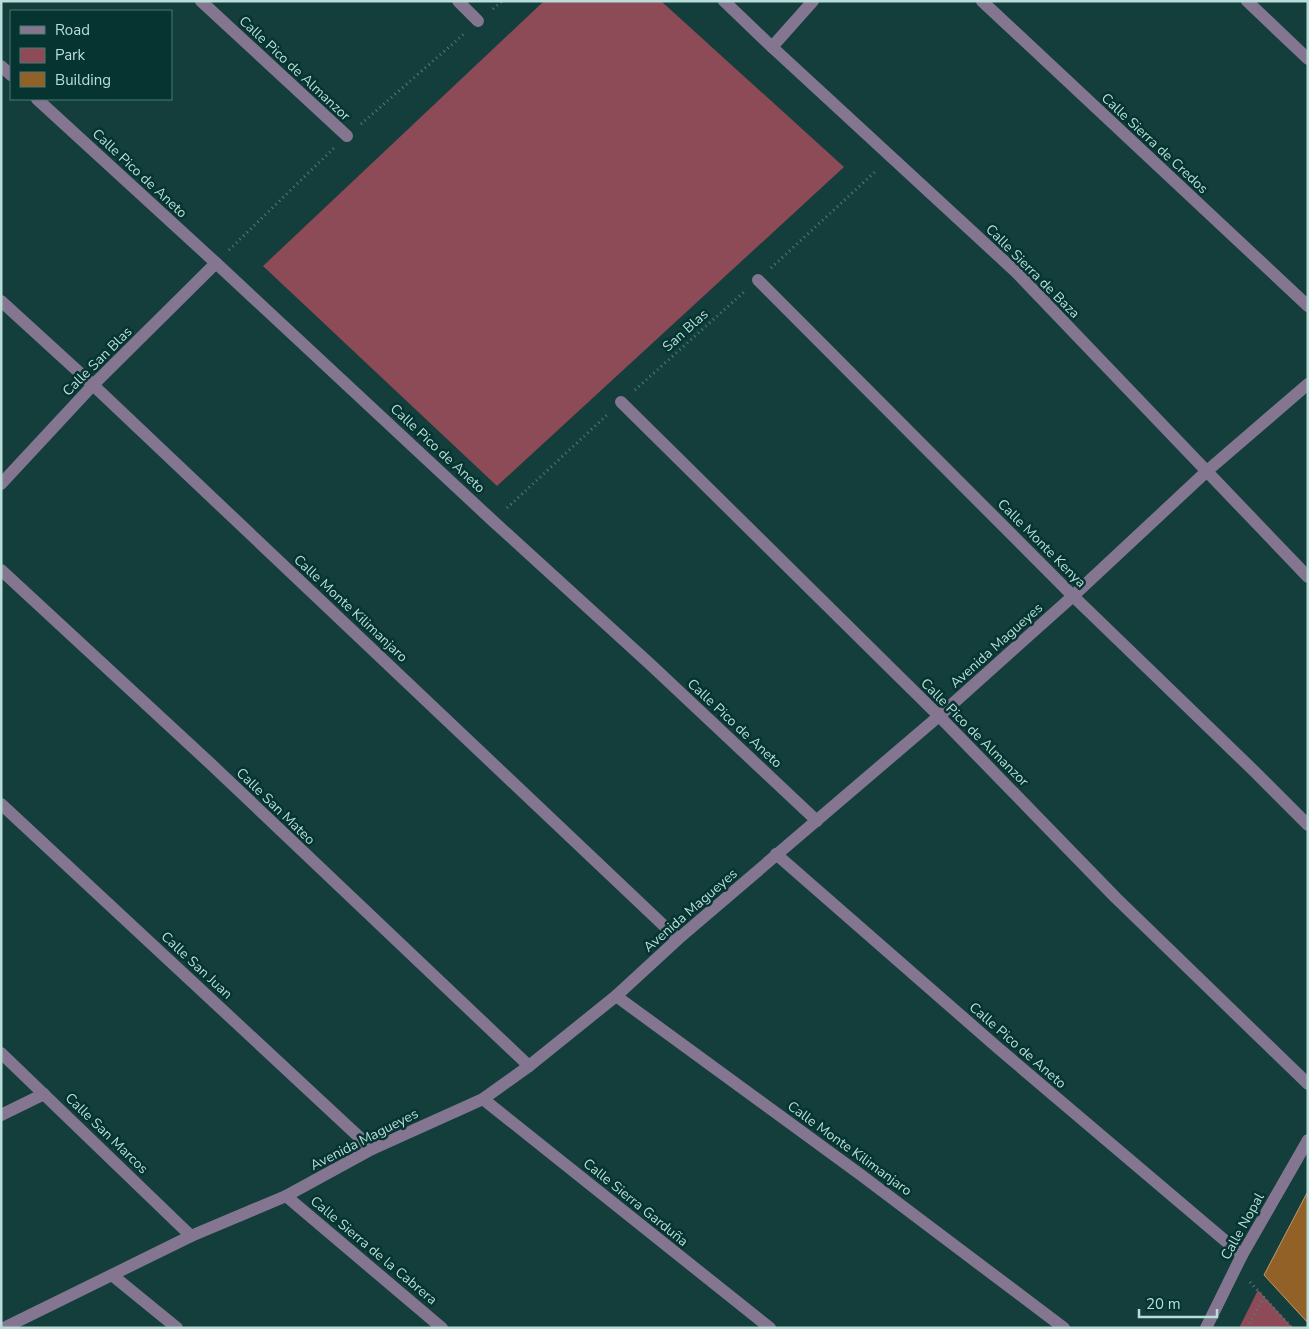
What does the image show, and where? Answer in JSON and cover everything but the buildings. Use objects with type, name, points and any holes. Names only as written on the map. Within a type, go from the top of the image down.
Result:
[{"type":"street","name":"Calle Pico de Almanzor","points":[[201,1],[347,136]]},
{"type":"street","points":[[458,1],[478,21]]},
{"type":"street","name":"Calle Sierra de Baza","points":[[724,1],[1016,272],[1308,577]]},
{"type":"street","points":[[772,47],[813,1]]},
{"type":"street","name":"Calle Sierra de Credos","points":[[982,1],[1308,306]]},
{"type":"street","points":[[1247,1],[1308,59]]},
{"type":"street","name":"Calle Pico de Aneto","points":[[38,100],[651,665],[817,821]]},
{"type":"street","name":"Calle San Blas","points":[[1,484],[93,385],[216,263]]},
{"type":"street","name":"Calle Monte Kenya","points":[[758,280],[1073,596],[1308,825]]},
{"type":"street","name":"Calle Monte Kilimanjaro","points":[[1,301],[93,385],[678,939]]},
{"type":"street","name":"Avenida Magueyes","points":[[4,1328],[192,1236],[286,1196],[372,1149],[483,1099],[529,1066],[616,996],[678,939],[938,716],[1073,596],[1207,471],[1308,384]]},
{"type":"street","name":"Calle Pico de Almanzor","points":[[621,402],[938,716],[1116,898],[1308,1084]]},
{"type":"street","name":"Calle San Mateo","points":[[1,570],[213,766],[529,1066]]},
{"type":"street","name":"Calle San Juan","points":[[1,804],[372,1149]]},
{"type":"street","name":"Calle Pico de Aneto","points":[[776,854],[998,1048],[1242,1255]]},
{"type":"street","name":"Calle Monte Kilimanjaro","points":[[616,996],[861,1174],[1064,1328]]},
{"type":"street","name":"Calle San Marcos","points":[[1,1053],[192,1236]]},
{"type":"street","points":[[1,1116],[44,1094]]},
{"type":"street","name":"Calle Sierra Garduña","points":[[483,1099],[770,1328]]},
{"type":"street","name":"Calle Nopal","points":[[1206,1328],[1242,1255],[1308,1140]]},
{"type":"street","name":"Calle Sierra de la Cabrera","points":[[286,1196],[442,1328]]},
{"type":"street","points":[[112,1275],[177,1328]]},
{"type":"path","name":"San Blas","points":[[494,521],[621,402],[892,157]]},
{"type":"path","points":[[1236,1267],[1292,1328]]},
{"type":"path","points":[[1247,1328],[1264,1297]]},
{"type":"green space","points":[[544,1],[661,1],[844,167],[497,486],[263,266]]},
{"type":"green space","points":[[1258,1290],[1293,1328],[1239,1328]]}]
